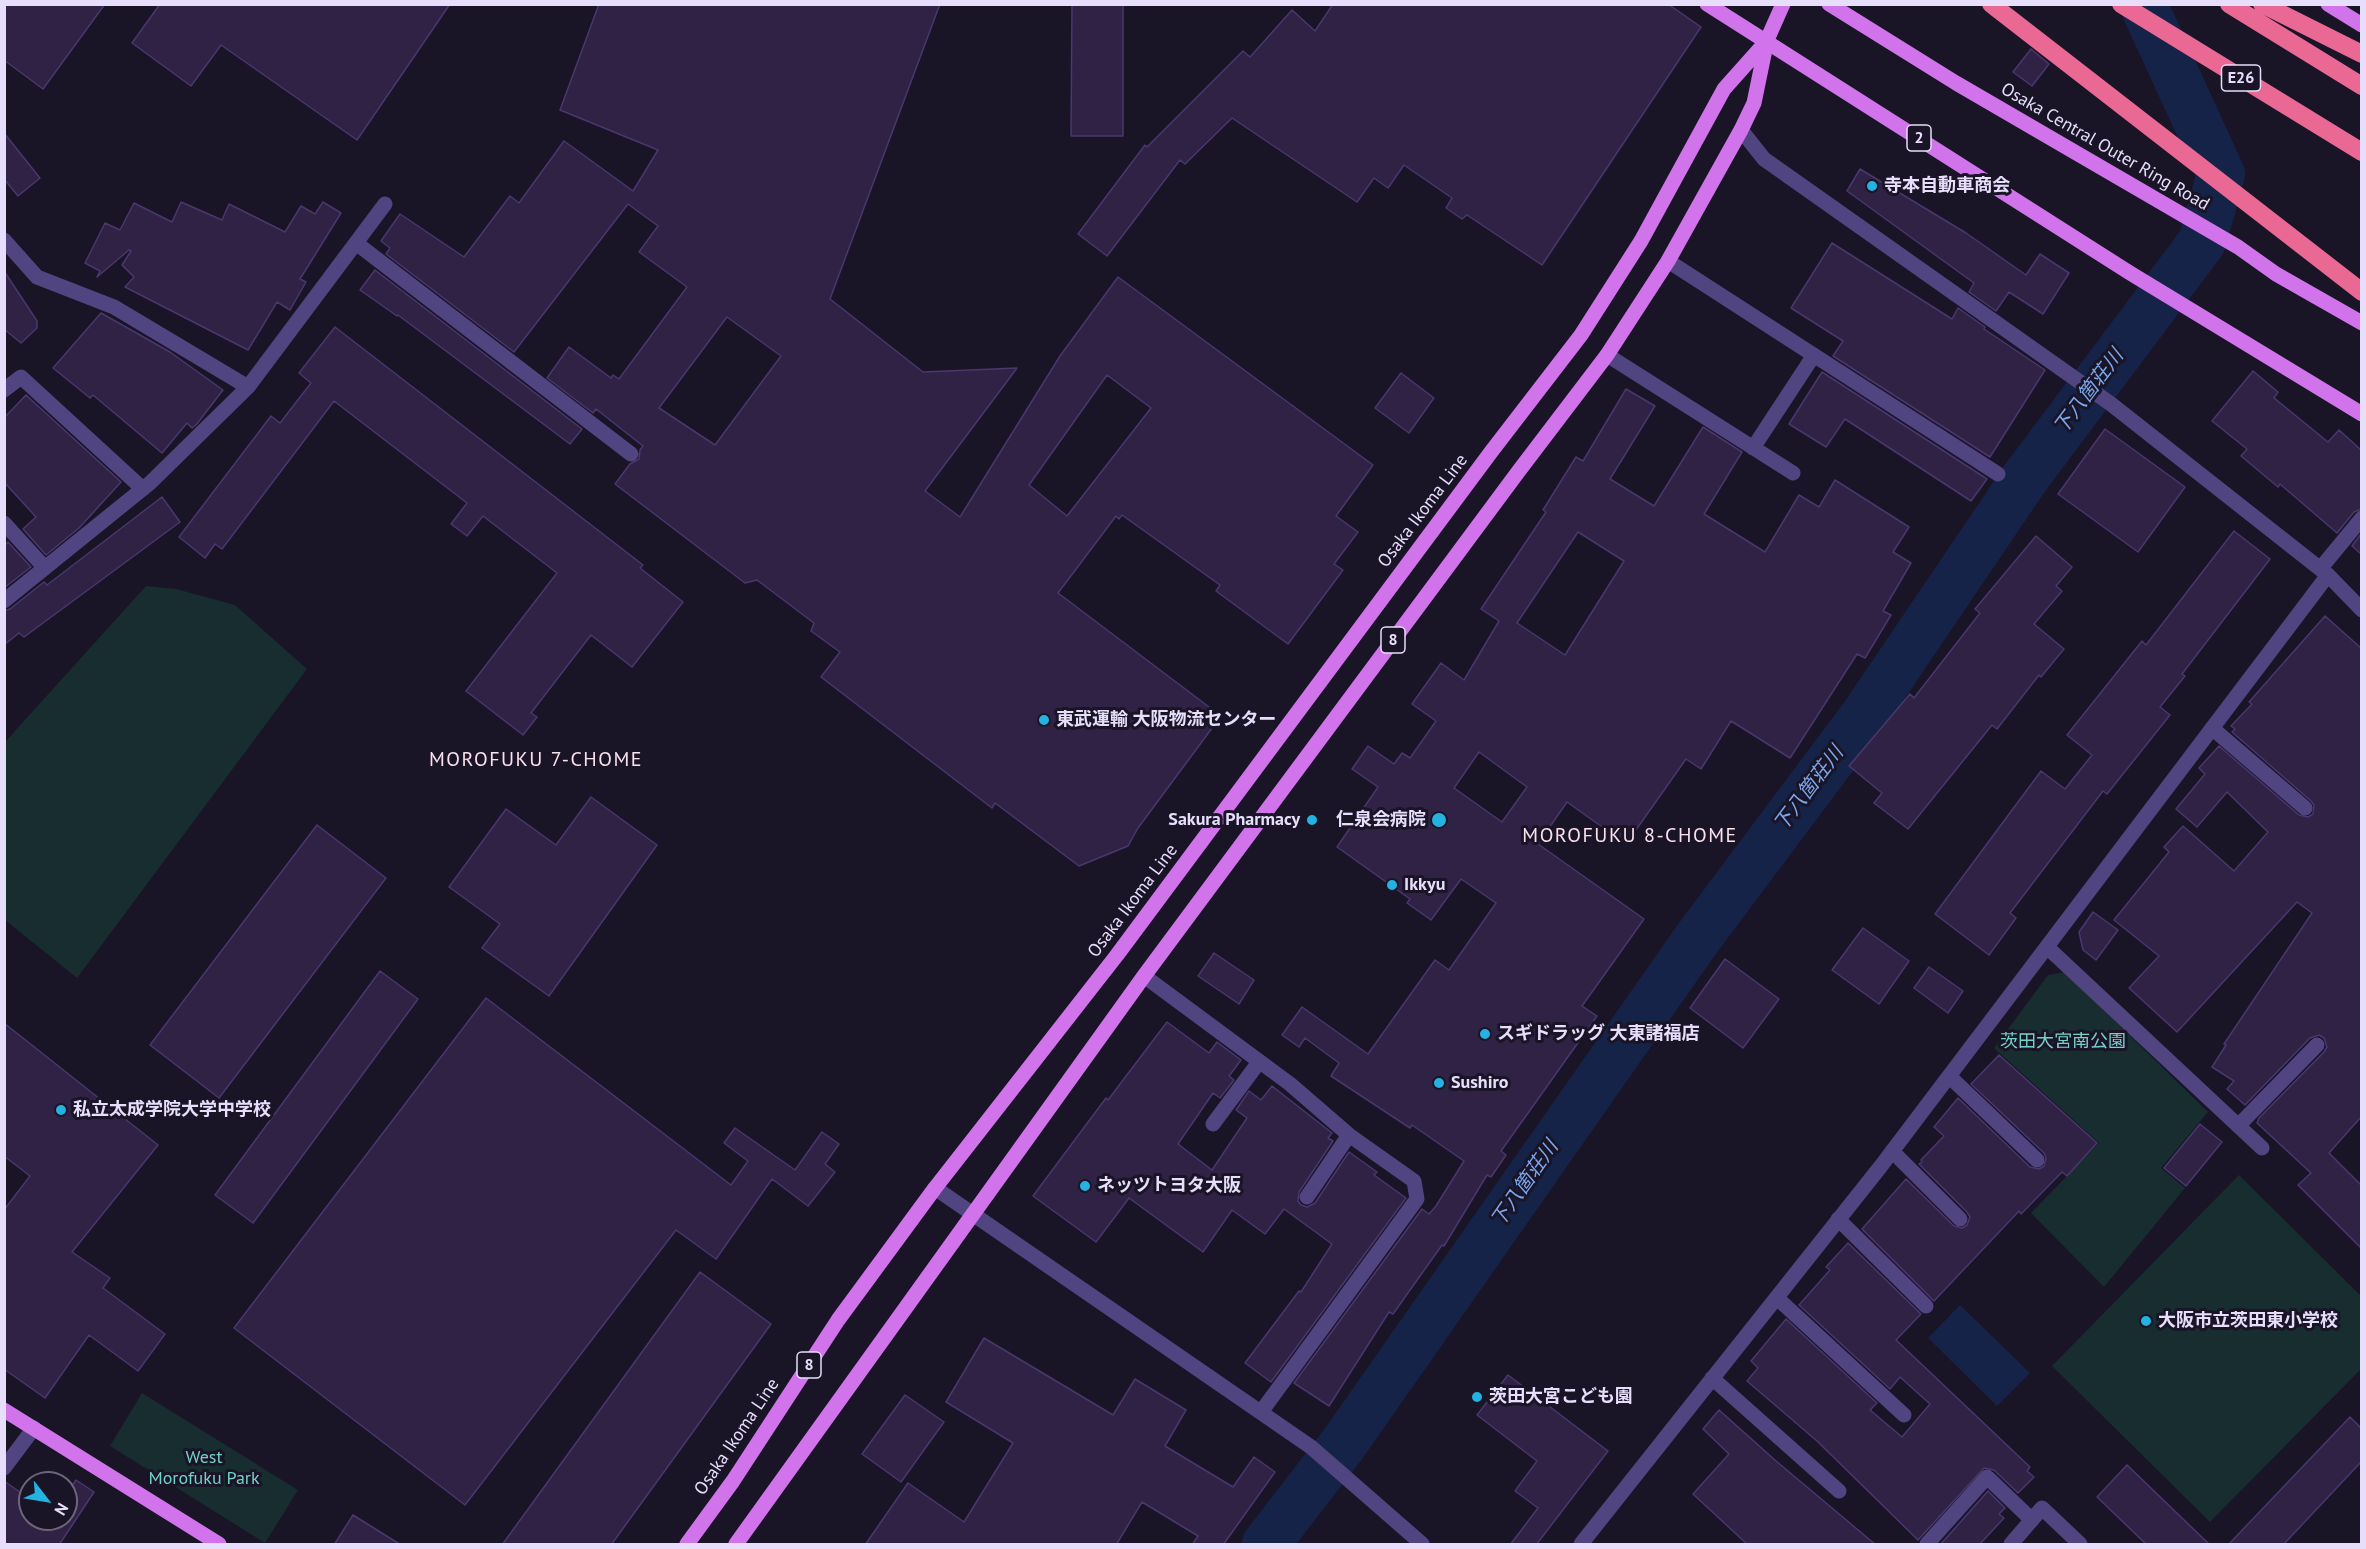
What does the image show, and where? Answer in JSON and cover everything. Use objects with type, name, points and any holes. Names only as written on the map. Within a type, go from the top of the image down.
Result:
[{"type":"highway","points":[[1991,4],[2361,292]]},
{"type":"highway","name":"E26","points":[[2121,4],[2361,152]]},
{"type":"highway","points":[[2229,4],[2361,86]]},
{"type":"highway","points":[[2262,4],[2361,54]]},
{"type":"main road","name":"2","points":[[1707,4],[1767,40],[2130,273],[2361,414]]},
{"type":"main road","name":"Osaka Ikoma Line","points":[[736,1545],[1144,976],[1607,355],[1668,261],[1742,130],[1754,103],[1767,40],[1783,4]]},
{"type":"main road","name":"Osaka Central Outer Ring Road","points":[[1829,4],[1956,83],[2238,247],[2276,274],[2361,323]]},
{"type":"main road","points":[[2328,4],[2361,25]]},
{"type":"main road","name":"Osaka Ikoma Line","points":[[687,1545],[733,1482],[838,1320],[935,1188],[1117,955],[1491,452],[1581,335],[1641,241],[1724,89],[1767,40]]},
{"type":"main road","points":[[4,1410],[219,1545]]},
{"type":"street","points":[[1742,130],[1764,159],[2111,404],[2324,572],[2361,610]]},
{"type":"street","points":[[4,601],[143,489],[248,387],[385,204]]},
{"type":"street","points":[[4,240],[38,277],[114,307],[248,387]]},
{"type":"street","points":[[356,243],[631,454]]},
{"type":"street","points":[[1668,261],[1998,474]]},
{"type":"street","points":[[1607,355],[1793,473]]},
{"type":"street","points":[[1753,448],[1814,355]]},
{"type":"street","points":[[4,390],[21,378],[143,489]]},
{"type":"street","points":[[1589,1542],[1712,1378],[1892,1151],[2047,947],[2212,728],[2361,518]]},
{"type":"street","points":[[4,523],[45,568]]},
{"type":"street","points":[[2212,728],[2305,808]]},
{"type":"street","points":[[2047,947],[2262,1148]]},
{"type":"street","points":[[1144,976],[1290,1084],[1349,1135],[1414,1181],[1417,1199],[1261,1413]]},
{"type":"street","points":[[2238,1126],[2317,1045]]},
{"type":"street","points":[[1213,1124],[1259,1062]]},
{"type":"street","points":[[1949,1076],[2037,1160]]},
{"type":"street","points":[[1307,1197],[1349,1135]]},
{"type":"street","points":[[1892,1151],[1959,1219]]},
{"type":"street","points":[[935,1188],[1311,1447],[1422,1545]]},
{"type":"street","points":[[1838,1219],[1926,1306]]},
{"type":"street","points":[[1777,1298],[1904,1415]]},
{"type":"street","points":[[1712,1378],[1839,1491]]},
{"type":"street","points":[[4,1468],[34,1428]]},
{"type":"street","points":[[1928,1545],[1987,1477],[2032,1520]]},
{"type":"street","points":[[2011,1545],[2042,1508],[2080,1545]]},
{"type":"green space","points":[[146,586],[176,589],[235,605],[307,669],[77,978],[5,920],[5,742]]},
{"type":"green space","name":"茨田大宮南公園","points":[[2065,972],[2208,1112],[2161,1168],[2185,1188],[2104,1287],[2031,1213],[2099,1143],[1994,1048],[2048,975]]},
{"type":"green space","points":[[2239,1175],[2361,1296],[2361,1369],[2210,1522],[2052,1366]]},
{"type":"green space","name":"West Morofuku Park","points":[[142,1393],[298,1490],[265,1543],[110,1446]]},
{"type":"water","points":[[1960,1305],[2030,1373],[1997,1406],[1928,1338]]},
{"type":"building","points":[[4,4],[105,4],[43,89],[4,60]]},
{"type":"building","points":[[160,4],[450,4],[357,140],[221,45],[191,86],[132,43]]},
{"type":"building","points":[[599,4],[940,4],[830,299],[923,372],[1017,368],[925,491],[960,517],[1060,356],[1118,277],[1373,465],[1336,516],[1358,532],[1334,564],[1343,570],[1288,644],[1216,591],[1220,585],[1122,515],[1119,519],[1116,516],[1058,593],[1221,716],[1138,828],[1128,846],[1079,866],[995,803],[992,808],[821,677],[840,652],[811,631],[814,623],[757,580],[745,583],[615,484],[630,464],[639,459],[643,446],[596,409],[593,413],[547,378],[569,347],[611,378],[613,375],[619,379],[687,287],[639,252],[658,226],[628,204],[514,352],[386,254],[390,248],[381,241],[400,214],[464,257],[510,196],[519,203],[564,141],[633,191],[658,150],[560,110]],"holes":[[[727,317],[781,356],[715,445],[659,408]],[[1107,375],[1151,408],[1067,516],[1029,485]]]},
{"type":"building","points":[[1072,4],[1123,4],[1123,136],[1071,136]]},
{"type":"building","points":[[1333,4],[1668,4],[1701,27],[1542,265],[1467,215],[1462,219],[1446,208],[1452,198],[1404,165],[1388,188],[1374,178],[1357,202],[1232,118],[1185,164],[1180,160],[1107,256],[1078,234],[1145,145],[1147,147],[1243,51],[1250,57],[1292,10],[1315,31]]},
{"type":"building","points":[[2031,49],[2049,64],[2032,86],[2013,72]]},
{"type":"building","points":[[4,133],[40,178],[18,196],[4,179]]},
{"type":"building","points":[[1860,169],[1966,233],[2026,275],[2040,254],[2069,273],[2043,314],[2009,292],[1996,311],[1969,292],[1974,283],[1847,191]]},
{"type":"building","points":[[181,202],[222,220],[229,204],[285,232],[301,206],[315,214],[323,202],[341,213],[300,279],[306,282],[290,310],[277,302],[248,350],[125,287],[134,277],[122,265],[131,251],[129,250],[97,277],[100,271],[85,263],[105,223],[120,230],[134,203],[172,222]]},
{"type":"building","points":[[1832,243],[1952,319],[1958,308],[1985,327],[1984,329],[2045,370],[1990,457],[1833,356],[1843,341],[1791,308]]},
{"type":"building","points":[[375,270],[582,429],[570,444],[398,315],[360,290]]},
{"type":"building","points":[[4,271],[37,321],[37,328],[21,343],[4,329]]},
{"type":"building","points":[[101,313],[170,352],[223,390],[196,425],[192,428],[187,423],[162,453],[93,395],[90,398],[53,368]]},
{"type":"building","points":[[335,327],[643,565],[640,568],[683,602],[632,667],[591,635],[531,713],[537,717],[523,735],[466,691],[557,573],[483,516],[467,536],[451,524],[467,503],[334,401],[222,549],[215,544],[205,558],[179,537],[271,416],[280,423],[311,383],[299,373]]},
{"type":"building","points":[[2253,371],[2278,392],[2274,398],[2328,442],[2339,430],[2361,450],[2361,509],[2354,512],[2337,533],[2280,484],[2278,487],[2241,456],[2247,449],[2212,421]]},
{"type":"building","points":[[1822,372],[1987,479],[1971,501],[1845,419],[1826,447],[1789,424]]},
{"type":"building","points":[[1401,373],[1434,398],[1409,433],[1375,408]]},
{"type":"building","points":[[1626,389],[1655,406],[1610,479],[1654,506],[1703,427],[1742,452],[1704,514],[1765,552],[1799,495],[1819,507],[1835,480],[1909,527],[1893,552],[1911,563],[1883,611],[1891,615],[1865,658],[1857,654],[1790,758],[1731,721],[1701,769],[1686,759],[1626,844],[1567,802],[1538,844],[1644,919],[1582,1006],[1597,1016],[1501,1151],[1506,1155],[1491,1177],[1487,1175],[1444,1246],[1442,1245],[1393,1314],[1389,1312],[1329,1406],[1294,1383],[1422,1209],[1429,1214],[1436,1206],[1464,1161],[1412,1125],[1410,1128],[1331,1076],[1339,1063],[1305,1038],[1299,1047],[1282,1035],[1302,1007],[1368,1054],[1435,960],[1449,970],[1496,903],[1461,879],[1431,920],[1407,903],[1410,899],[1337,847],[1378,787],[1352,769],[1368,746],[1394,764],[1402,753],[1410,758],[1436,721],[1412,704],[1441,663],[1464,680],[1499,621],[1481,609],[1546,512],[1543,510],[1576,457],[1583,461]],"holes":[[[1578,532],[1624,561],[1565,655],[1517,623]],[[1479,752],[1527,787],[1502,822],[1454,788]]]},
{"type":"building","points":[[26,395],[121,482],[79,528],[46,555],[23,529],[36,517],[4,482],[4,418]]},
{"type":"building","points":[[2105,429],[2185,487],[2138,552],[2058,494]]},
{"type":"building","points":[[162,497],[180,522],[24,637],[19,633],[4,645],[4,611],[10,609],[44,582],[47,585]]},
{"type":"building","points":[[2234,531],[2270,559],[2182,674],[2185,676],[2160,707],[2170,715],[2107,794],[2103,791],[2010,913],[2016,918],[1989,955],[1935,914],[2041,771],[2065,789],[2092,755],[2067,735],[2142,641],[2146,645]]},
{"type":"building","points":[[2361,534],[2361,554],[2352,546]]},
{"type":"building","points":[[2036,536],[2072,567],[2056,586],[2062,591],[2034,624],[2064,649],[2041,677],[2039,675],[1997,729],[1992,725],[1908,829],[1874,803],[1882,793],[1849,766],[1910,694],[1914,698],[1980,613],[1975,609]]},
{"type":"building","points":[[8,542],[31,567],[4,588],[4,546]]},
{"type":"building","points":[[2325,616],[2361,648],[2361,1117],[2329,1153],[2361,1185],[2361,1248],[2298,1185],[2311,1173],[2257,1123],[2259,1118],[2324,1052],[2327,1047],[2324,1038],[2319,1035],[2310,1038],[2245,1105],[2227,1089],[2234,1081],[2212,1067],[2226,1045],[2224,1044],[2312,913],[2297,902],[2177,1032],[2129,988],[2159,956],[2114,920],[2169,852],[2164,847],[2183,826],[2234,871],[2268,832],[2227,792],[2197,827],[2176,809],[2205,774],[2199,768],[2219,746],[2299,815],[2308,817],[2313,814],[2314,805],[2311,801],[2232,732],[2235,729],[2231,726],[2252,704],[2249,702]]},
{"type":"building","points":[[591,797],[657,845],[549,996],[482,948],[500,924],[449,887],[506,809],[556,845]]},
{"type":"building","points":[[317,825],[386,878],[219,1098],[150,1045]]},
{"type":"building","points":[[2093,912],[2118,930],[2096,960],[2083,950],[2079,932]]},
{"type":"building","points":[[1863,928],[1909,961],[1879,1004],[1832,970]]},
{"type":"building","points":[[1214,953],[1254,980],[1239,1004],[1198,976]]},
{"type":"building","points":[[1725,959],[1779,999],[1743,1048],[1690,1008]]},
{"type":"building","points":[[1929,967],[1963,991],[1948,1013],[1914,988]]},
{"type":"building","points":[[380,971],[418,999],[253,1223],[215,1195]]},
{"type":"building","points":[[486,998],[731,1185],[748,1161],[724,1143],[735,1128],[795,1170],[822,1132],[839,1144],[825,1164],[835,1172],[808,1206],[772,1179],[716,1259],[676,1230],[465,1505],[234,1328]]},
{"type":"building","points":[[1167,1022],[1209,1053],[1217,1042],[1241,1060],[1229,1076],[1234,1080],[1220,1098],[1213,1093],[1178,1144],[1212,1170],[1247,1118],[1236,1110],[1249,1091],[1261,1100],[1272,1086],[1332,1133],[1328,1138],[1333,1141],[1299,1192],[1298,1201],[1301,1205],[1307,1207],[1315,1203],[1349,1152],[1377,1172],[1374,1175],[1406,1198],[1271,1382],[1245,1363],[1299,1291],[1301,1292],[1332,1244],[1284,1209],[1265,1234],[1232,1210],[1203,1252],[1129,1198],[1096,1242],[1033,1196],[1106,1098],[1108,1100]]},
{"type":"building","points":[[4,1023],[158,1145],[72,1252],[110,1278],[103,1288],[165,1334],[138,1371],[89,1335],[45,1398],[4,1369],[4,1210],[30,1176],[4,1156]]},
{"type":"building","points":[[1999,1055],[2097,1143],[2067,1176],[2062,1172],[2021,1214],[2019,1211],[1934,1301],[1862,1229],[1906,1179],[1954,1226],[1962,1228],[1967,1225],[1970,1217],[1967,1212],[1919,1164],[1944,1136],[1934,1127],[1958,1098],[2030,1167],[2039,1169],[2044,1166],[2046,1158],[2044,1153],[1971,1084]]},
{"type":"building","points":[[2200,1124],[2222,1142],[2186,1186],[2164,1168]]},
{"type":"building","points":[[1848,1243],[1921,1314],[1896,1340],[2030,1467],[2027,1471],[2034,1477],[2018,1493],[1994,1470],[1984,1468],[1918,1540],[1817,1441],[1747,1381],[1758,1368],[1751,1361],[1786,1319],[1877,1403],[1870,1410],[1902,1437],[1930,1404],[1900,1377],[1890,1389],[1799,1305],[1830,1270],[1826,1267]]},
{"type":"building","points":[[700,1272],[771,1324],[611,1545],[502,1545]]},
{"type":"building","points":[[984,1338],[1113,1415],[1135,1379],[1186,1410],[1165,1446],[1233,1487],[1254,1457],[1275,1472],[1223,1545],[1192,1545],[1198,1536],[1142,1502],[1116,1545],[865,1545],[908,1483],[964,1522],[1013,1443],[946,1402]]},
{"type":"building","points":[[1508,1375],[1608,1451],[1536,1545],[1510,1545],[1538,1508],[1515,1491],[1537,1461],[1477,1415]]},
{"type":"building","points":[[905,1395],[944,1422],[901,1482],[862,1454]]},
{"type":"building","points":[[1719,1410],[1876,1545],[1748,1545],[1693,1494],[1729,1454],[1703,1429]]},
{"type":"building","points":[[2350,1417],[2361,1428],[2361,1462],[2283,1545],[2228,1545]]},
{"type":"building","points":[[2127,1465],[2210,1545],[2147,1545],[2097,1497]]},
{"type":"building","points":[[4,1481],[18,1491],[18,1531],[68,1531],[59,1545],[4,1545]]},
{"type":"building","points":[[78,1481],[94,1492],[78,1516]]},
{"type":"building","points":[[1988,1491],[2005,1508],[1999,1514],[2004,1518],[1979,1545],[1940,1545]]},
{"type":"building","points":[[353,1515],[401,1545],[334,1545]]},
{"type":"waterway","name":"下八箇荘川","points":[[1266,1544],[1344,1443],[1697,939],[1864,716],[2025,478],[2202,242],[2221,174],[2143,4]]},
{"type":"place","name":"寺本自動車商会","points":[[1872,186]]},
{"type":"place","name":"東武運輸 大阪物流センター","points":[[1044,720]]},
{"type":"place","name":"Sakura Pharmacy","points":[[1312,820]]},
{"type":"place","name":"仁泉会病院","points":[[1439,820]]},
{"type":"place","name":"Ikkyu","points":[[1392,885]]},
{"type":"place","name":"スギドラッグ 大東諸福店","points":[[1485,1034]]},
{"type":"place","name":"Sushiro","points":[[1439,1083]]},
{"type":"place","name":"私立太成学院大学中学校","points":[[61,1110]]},
{"type":"place","name":"ネッツトヨタ大阪","points":[[1085,1186]]},
{"type":"place","name":"大阪市立茨田東小学校","points":[[2146,1321]]},
{"type":"place","name":"茨田大宮こども園","points":[[1477,1397]]},
{"type":"district","name":"MOROFUKU 7-CHOME","points":[[536,760]]},
{"type":"district","name":"MOROFUKU 8-CHOME","points":[[1630,836]]}]
